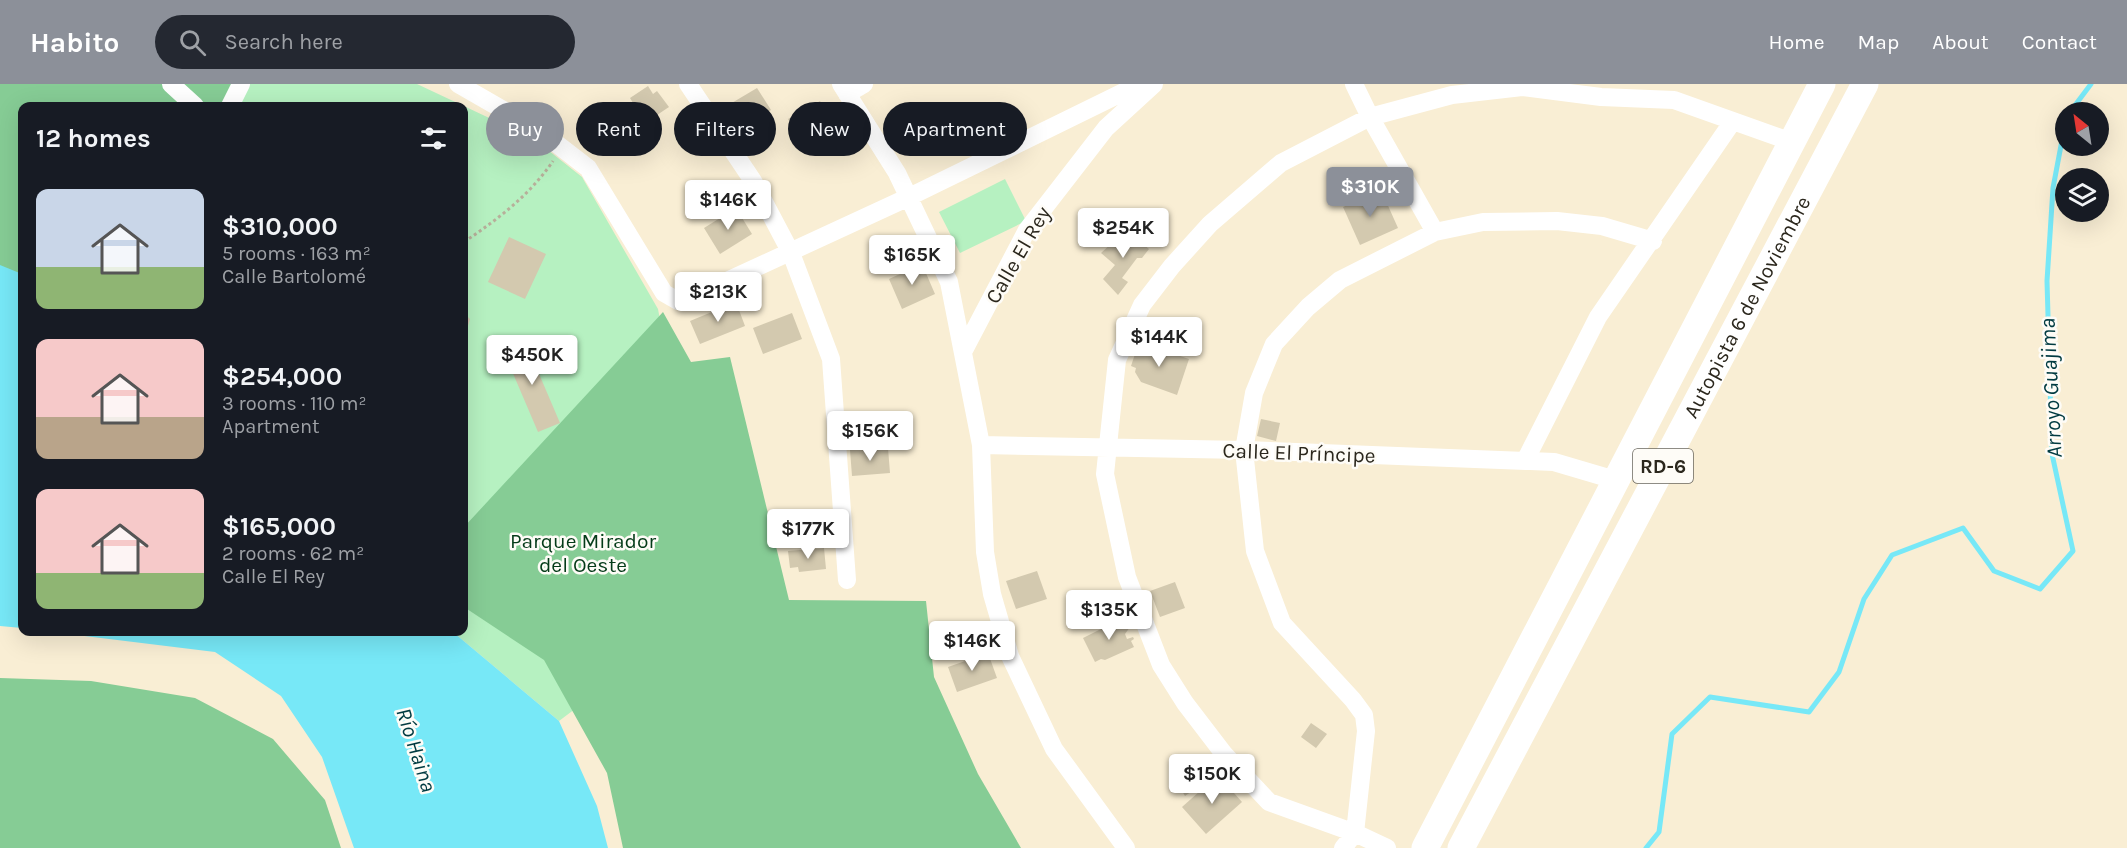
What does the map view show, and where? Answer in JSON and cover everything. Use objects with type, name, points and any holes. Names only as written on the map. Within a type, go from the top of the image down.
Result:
[{"type":"highway","name":"Autopista 6 de Noviembre","points":[[1425,848],[1822,84]]},
{"type":"highway","name":"Autopista 6 de Noviembre","points":[[1461,848],[1865,84]]},
{"type":"street","points":[[171,84],[191,102]]},
{"type":"street","points":[[232,102],[240,84]]},
{"type":"street","points":[[458,84],[488,102]]},
{"type":"street","points":[[688,84],[753,181],[791,253],[831,359],[847,580]]},
{"type":"street","points":[[864,84],[844,89],[909,197],[949,282],[981,445],[985,552],[992,594],[1010,656],[1054,749],[1126,848]]},
{"type":"street","points":[[564,149],[588,168],[664,293],[678,301],[688,299],[791,253],[1140,84]]},
{"type":"street","name":"Calle El Rey","points":[[963,352],[1027,230],[1106,128],[1154,84]]},
{"type":"street","points":[[1354,84],[1370,117],[1435,232]]},
{"type":"street","points":[[1387,848],[1355,833],[1269,802],[1224,754],[1185,703],[1161,665],[1126,577],[1105,474],[1117,360],[1142,304],[1210,224],[1281,163],[1370,117],[1452,95],[1522,87],[1601,97],[1675,92],[1733,121],[1792,142]]},
{"type":"street","points":[[1524,461],[1598,317],[1653,241],[1693,177],[1733,121]]},
{"type":"street","points":[[1343,848],[1355,833],[1366,731],[1364,715],[1282,623],[1255,551],[1244,450],[1254,393],[1274,344],[1308,307],[1340,280],[1435,232],[1483,222],[1557,221],[1602,226],[1653,241]]},
{"type":"street","name":"Calle El Príncipe","points":[[981,445],[1244,450],[1554,462],[1615,480]]},
{"type":"path","points":[[468,239],[515,205],[542,178],[556,156]]},
{"type":"green space","points":[[0,84],[235,84],[224,102],[18,102],[18,275],[0,268]]},
{"type":"green space","points":[[238,84],[417,84],[455,102],[227,102]]},
{"type":"green space","name":"Parque Mirador del Oeste","points":[[468,108],[486,116],[486,156],[555,156],[582,177],[658,309],[713,605],[559,721],[458,636],[468,636]]},
{"type":"green space","points":[[1005,179],[1026,221],[960,253],[939,212]]},
{"type":"green space","points":[[663,312],[691,362],[730,357],[789,600],[926,601],[934,677],[978,774],[1021,848],[623,848],[607,773],[544,660],[468,610],[468,523]]},
{"type":"green space","points":[[0,678],[91,681],[195,698],[273,739],[325,800],[341,848],[0,848]]},
{"type":"water","points":[[0,265],[18,272],[18,628],[0,626]]},
{"type":"water","name":"Río Haina","points":[[85,636],[458,636],[559,721],[597,806],[608,848],[354,848],[322,757],[281,696],[215,652]]},
{"type":"building","points":[[648,86],[653,94],[657,91],[669,107],[662,112],[662,102],[632,102],[630,98]]},
{"type":"building","points":[[757,88],[766,102],[733,102]]},
{"type":"building","points":[[1381,190],[1398,228],[1360,245],[1343,207]]},
{"type":"building","points":[[736,208],[752,234],[720,254],[704,228]]},
{"type":"building","points":[[1126,230],[1149,249],[1142,258],[1137,258],[1122,278],[1128,282],[1118,295],[1103,279],[1115,265],[1101,253]]},
{"type":"building","points":[[509,237],[546,254],[525,299],[488,282]]},
{"type":"building","points":[[922,264],[935,294],[902,309],[889,279]]},
{"type":"building","points":[[736,302],[745,326],[700,344],[690,321]]},
{"type":"building","points":[[792,313],[802,339],[763,354],[753,328]]},
{"type":"building","points":[[525,341],[560,423],[538,432],[503,350]]},
{"type":"building","points":[[1139,342],[1189,359],[1177,395],[1141,382],[1135,372],[1136,368],[1131,366]]},
{"type":"building","points":[[1261,419],[1280,423],[1276,441],[1257,436]]},
{"type":"building","points":[[888,448],[890,473],[852,476],[850,450]]},
{"type":"building","points":[[820,515],[822,539],[783,544],[781,525],[795,523],[794,518]]},
{"type":"building","points":[[824,548],[826,569],[799,572],[798,567],[790,568],[788,551]]},
{"type":"building","points":[[1037,571],[1047,599],[1016,609],[1006,581]]},
{"type":"building","points":[[1175,582],[1185,608],[1160,617],[1150,591]]},
{"type":"building","points":[[1125,617],[1130,627],[1125,634],[1127,639],[1133,637],[1131,641],[1134,647],[1095,662],[1083,638]]},
{"type":"building","points":[[988,653],[997,678],[957,692],[948,667]]},
{"type":"building","points":[[1311,723],[1327,734],[1316,748],[1301,737]]},
{"type":"building","points":[[1207,758],[1218,773],[1185,796],[1182,791],[1185,789],[1184,783],[1180,777]]},
{"type":"building","points":[[1218,775],[1242,802],[1206,834],[1182,807]]},
{"type":"waterway","name":"Arroyo Guajima","points":[[2078,102],[2091,84]]},
{"type":"waterway","name":"Arroyo Guajima","points":[[1646,848],[1659,832],[1672,734],[1710,697],[1809,712],[1839,672],[1864,599],[1892,555],[1963,528],[1994,571],[2040,589],[2073,551],[2052,454],[2047,281],[2053,188],[2059,156]]}]
